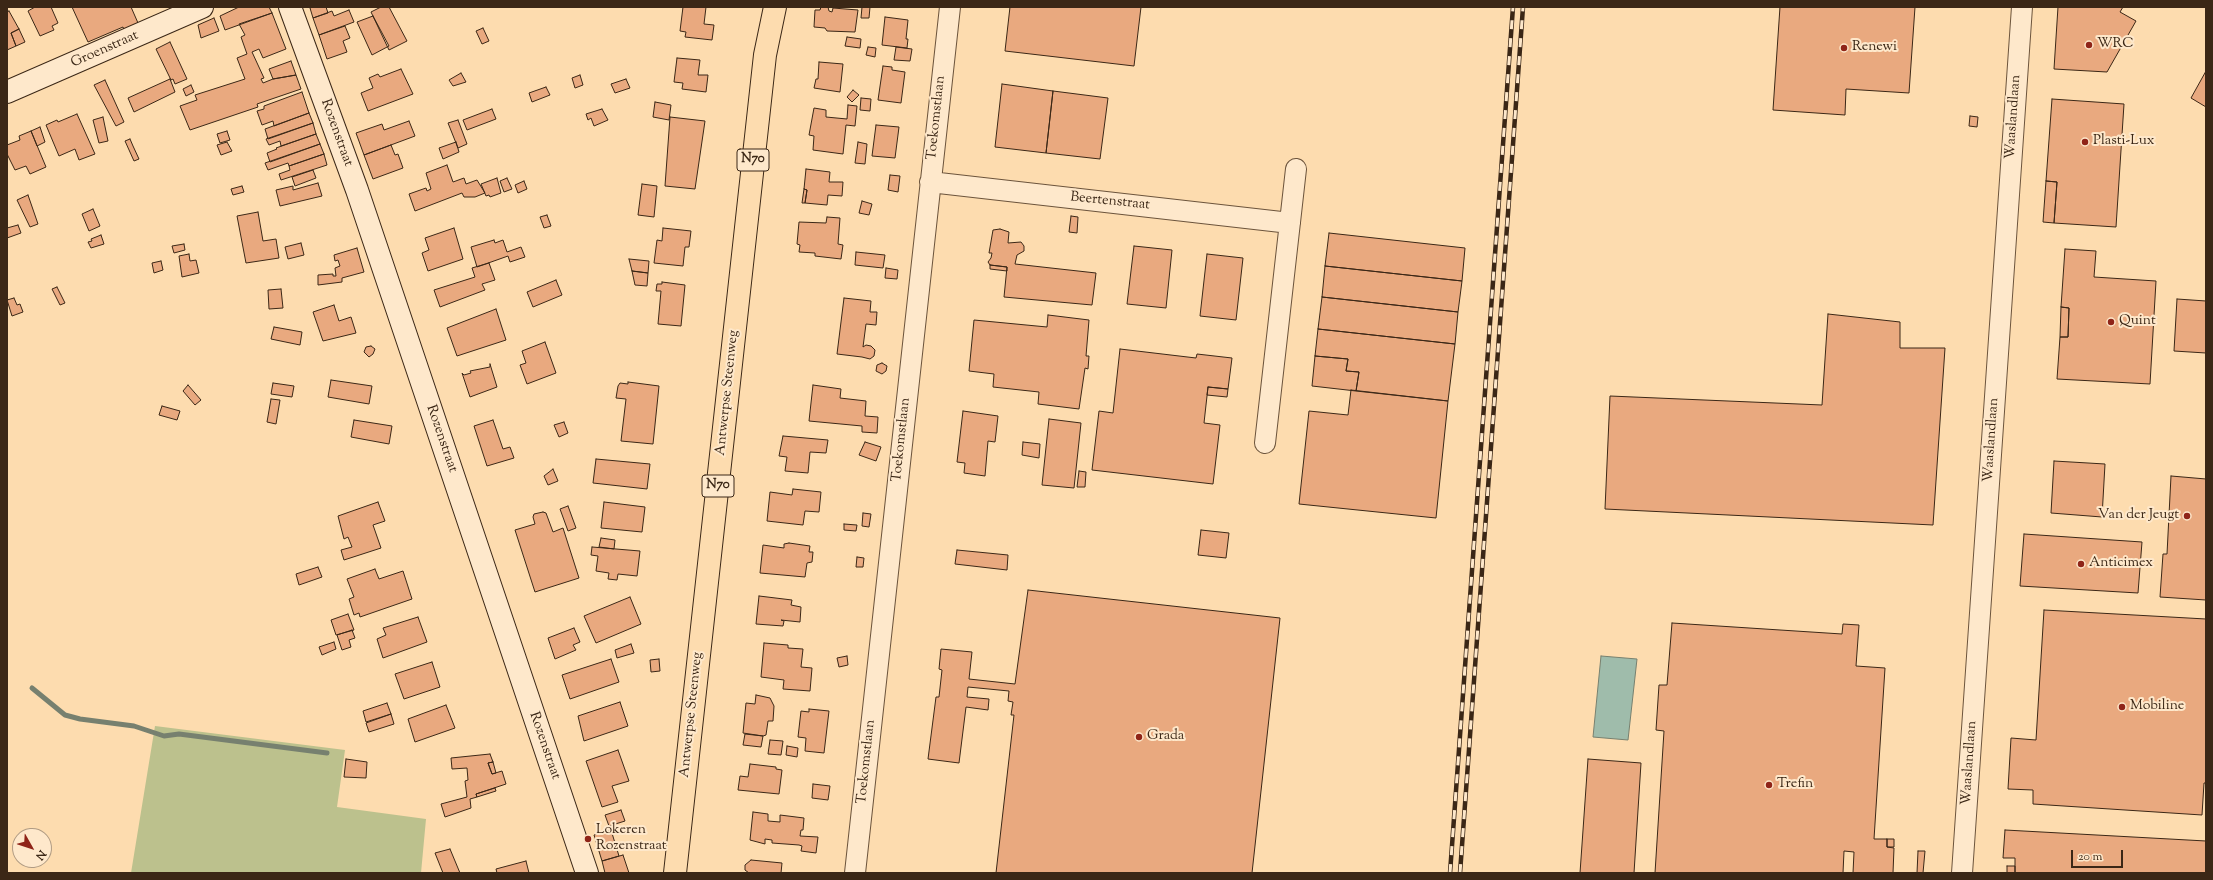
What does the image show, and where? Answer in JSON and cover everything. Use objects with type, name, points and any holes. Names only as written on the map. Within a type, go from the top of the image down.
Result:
[{"type":"main road","name":"Antwerpse Steenweg","points":[[763,7],[765,55]]},
{"type":"main road","name":"Antwerpse Steenweg","points":[[675,873],[765,55],[775,7]]},
{"type":"street","name":"Groenstraat","points":[[7,92],[202,7]]},
{"type":"street","name":"Rozenstraat","points":[[290,7],[360,198],[587,873]]},
{"type":"street","name":"Toekomstlaan","points":[[855,873],[950,7]]},
{"type":"street","name":"Waaslandlaan","points":[[1962,873],[2022,7]]},
{"type":"street","points":[[1265,443],[1296,169]]},
{"type":"street","name":"Beertenstraat","points":[[930,182],[1290,223]]},
{"type":"green space","points":[[155,726],[345,750],[337,807],[426,819],[421,873],[131,873]]},
{"type":"shaded area","points":[[1601,656],[1637,659],[1628,740],[1593,737]]},
{"type":"building","points":[[35,7],[51,7],[58,23],[52,26],[54,30],[40,36],[28,11]]},
{"type":"building","points":[[72,7],[131,7],[138,23],[124,30],[123,27],[88,42]]},
{"type":"building","points":[[239,7],[269,7],[272,13],[225,30],[220,16]]},
{"type":"building","points":[[326,7],[328,13],[313,18],[310,8]]},
{"type":"building","points":[[381,7],[389,7],[407,41],[389,50],[371,12]]},
{"type":"building","points":[[683,7],[706,7],[704,24],[714,25],[712,40],[685,37],[686,32],[680,31]]},
{"type":"building","points":[[821,7],[828,7],[829,11],[832,12],[833,8],[858,10],[855,32],[827,31],[825,28],[814,27],[815,10],[820,10]]},
{"type":"building","points":[[862,7],[870,7],[869,18],[861,18]]},
{"type":"building","points":[[1010,7],[1141,7],[1134,66],[1005,51]]},
{"type":"building","name":"Renewi","points":[[1780,7],[1915,7],[1909,93],[1846,89],[1845,115],[1773,110]]},
{"type":"building","name":"WRC","points":[[2058,7],[2123,7],[2120,12],[2136,21],[2107,72],[2054,69]]},
{"type":"building","points":[[349,10],[354,22],[319,35],[313,18],[332,11],[334,16]]},
{"type":"building","points":[[9,11],[19,29],[11,33],[16,46],[7,50],[7,12]]},
{"type":"building","points":[[272,13],[286,49],[263,58],[259,49],[252,52],[264,78],[261,79],[263,83],[273,79],[296,75],[301,89],[257,104],[258,107],[190,130],[180,106],[197,100],[195,95],[245,79],[237,58],[247,54],[241,37],[245,35],[239,24]]},
{"type":"building","points":[[373,16],[389,46],[372,55],[357,22]]},
{"type":"building","points":[[885,17],[908,20],[906,39],[908,39],[907,48],[882,45]]},
{"type":"building","points":[[214,18],[219,31],[201,38],[198,25]]},
{"type":"building","points":[[345,26],[350,38],[343,41],[347,52],[327,59],[319,35]]},
{"type":"building","points":[[483,28],[489,41],[482,44],[476,31]]},
{"type":"building","points":[[19,29],[25,42],[16,46],[11,33]]},
{"type":"building","points":[[847,37],[861,39],[860,48],[845,46]]},
{"type":"building","points":[[170,42],[187,79],[175,84],[173,79],[171,80],[156,49]]},
{"type":"building","points":[[868,47],[876,48],[875,57],[866,55]]},
{"type":"building","points":[[896,47],[912,49],[910,61],[894,60]]},
{"type":"building","points":[[677,58],[700,60],[698,75],[708,75],[706,92],[682,89],[683,83],[674,82]]},
{"type":"building","points":[[291,61],[296,75],[273,79],[269,69]]},
{"type":"building","points":[[819,62],[843,64],[840,92],[814,88],[816,79],[818,79]]},
{"type":"building","points":[[883,66],[892,67],[892,70],[905,72],[901,103],[878,100]]},
{"type":"building","points":[[401,69],[413,94],[368,111],[361,93],[373,88],[369,78],[378,74],[380,77]]},
{"type":"building","points":[[2206,71],[2206,107],[2191,98]]},
{"type":"building","points":[[461,73],[466,82],[453,86],[449,80]]},
{"type":"building","points":[[580,75],[583,85],[575,88],[572,78]]},
{"type":"building","points":[[170,79],[175,92],[134,112],[128,98]]},
{"type":"building","points":[[626,79],[630,88],[615,93],[611,84]]},
{"type":"building","points":[[105,80],[124,122],[116,126],[94,85]]},
{"type":"building","points":[[1002,84],[1053,91],[1046,153],[995,147]]},
{"type":"building","points":[[191,85],[194,92],[186,96],[183,89]]},
{"type":"building","points":[[546,87],[550,95],[532,102],[529,93]]},
{"type":"building","points":[[853,90],[859,95],[852,102],[847,97]]},
{"type":"building","points":[[1053,91],[1108,98],[1100,159],[1046,153]]},
{"type":"building","points":[[302,92],[309,113],[274,126],[273,121],[262,125],[257,111],[264,109],[264,106]]},
{"type":"building","points":[[861,98],[871,99],[870,111],[860,110]]},
{"type":"building","name":"Plasti-Lux","points":[[2052,99],[2124,104],[2116,227],[2054,223],[2057,182],[2046,181]]},
{"type":"building","points":[[655,102],[671,105],[669,120],[653,117]]},
{"type":"building","points":[[848,105],[857,106],[855,126],[846,125],[843,154],[813,150],[814,136],[809,135],[814,108],[826,110],[826,117],[847,119]]},
{"type":"building","points":[[492,109],[496,119],[467,130],[463,120]]},
{"type":"building","points":[[602,109],[608,120],[594,126],[591,118],[588,120],[586,114]]},
{"type":"building","points":[[309,113],[313,123],[268,139],[265,129]]},
{"type":"building","points":[[77,114],[95,154],[79,160],[75,149],[59,156],[46,125]]},
{"type":"building","points":[[1970,116],[1978,117],[1977,127],[1969,126]]},
{"type":"building","points":[[103,117],[108,141],[99,143],[93,120]]},
{"type":"building","points":[[670,117],[705,121],[695,189],[665,186]]},
{"type":"building","points":[[458,120],[467,144],[458,148],[448,123]]},
{"type":"building","points":[[409,121],[415,136],[364,155],[356,133],[382,124],[384,130]]},
{"type":"building","points":[[313,123],[316,134],[281,146],[280,141],[269,145],[266,139]]},
{"type":"building","points":[[876,125],[899,127],[895,158],[872,156]]},
{"type":"building","points":[[40,127],[45,142],[37,146],[31,131]]},
{"type":"building","points":[[31,131],[46,167],[30,174],[26,166],[15,170],[7,154],[7,145],[20,140],[19,136]]},
{"type":"building","points":[[227,131],[230,140],[220,143],[217,134]]},
{"type":"building","points":[[316,134],[320,144],[270,162],[267,153],[277,149],[276,148]]},
{"type":"building","points":[[130,139],[139,159],[134,161],[125,141]]},
{"type":"building","points":[[227,142],[232,151],[221,155],[217,145]]},
{"type":"building","points":[[456,142],[459,152],[443,159],[439,148]]},
{"type":"building","points":[[858,142],[867,144],[865,164],[855,163]]},
{"type":"building","points":[[320,144],[324,154],[289,166],[288,163],[268,170],[265,163]]},
{"type":"building","points":[[391,145],[395,155],[398,154],[403,168],[373,179],[364,155]]},
{"type":"building","points":[[324,154],[327,165],[281,180],[279,174],[290,170],[289,166]]},
{"type":"building","points":[[447,165],[453,182],[464,178],[466,184],[477,180],[485,193],[475,197],[464,197],[462,193],[415,211],[409,194],[426,188],[427,191],[431,189],[426,173]]},
{"type":"building","points":[[806,169],[830,172],[829,182],[843,182],[842,196],[828,195],[827,205],[805,203],[807,190],[804,189]]},
{"type":"building","points":[[313,170],[316,178],[295,186],[292,177]]},
{"type":"building","points":[[890,175],[900,176],[898,192],[888,190]]},
{"type":"building","points":[[497,178],[501,193],[490,197],[489,195],[486,196],[481,184]]},
{"type":"building","points":[[507,178],[512,189],[504,192],[500,181]]},
{"type":"building","points":[[524,181],[527,189],[518,193],[515,185]]},
{"type":"building","points":[[2046,181],[2057,182],[2054,223],[2043,222]]},
{"type":"building","points":[[318,183],[322,196],[280,206],[276,190],[293,186],[293,190]]},
{"type":"building","points":[[642,184],[657,186],[654,217],[638,215]]},
{"type":"building","points":[[242,186],[244,192],[233,195],[231,189]]},
{"type":"building","points":[[804,189],[807,190],[805,203],[802,203]]},
{"type":"building","points":[[28,195],[38,224],[30,227],[17,200]]},
{"type":"building","points":[[862,201],[872,204],[869,215],[859,213]]},
{"type":"building","points":[[93,209],[100,226],[89,231],[82,214]]},
{"type":"building","points":[[258,212],[263,241],[276,239],[279,258],[246,263],[237,216]]},
{"type":"building","points":[[547,215],[551,226],[544,228],[540,217]]},
{"type":"building","points":[[1071,216],[1078,217],[1077,233],[1069,232]]},
{"type":"building","points":[[827,217],[840,218],[838,244],[843,245],[841,259],[815,256],[815,253],[799,252],[800,245],[797,244],[799,222],[826,223]]},
{"type":"building","points":[[18,225],[21,233],[7,238],[7,228]]},
{"type":"building","points":[[454,228],[463,259],[428,271],[422,253],[429,250],[425,238]]},
{"type":"building","points":[[663,228],[691,231],[689,247],[685,247],[683,266],[654,263],[657,240],[662,241]]},
{"type":"building","points":[[1000,229],[1009,232],[1008,243],[1021,242],[1024,246],[1024,251],[1017,255],[1015,264],[1096,273],[1092,305],[1004,297],[1007,267],[990,265],[988,262],[992,253],[989,253],[993,230]]},
{"type":"building","points":[[1329,233],[1465,248],[1462,281],[1325,266]]},
{"type":"building","points":[[101,235],[104,244],[91,248],[88,242],[92,241],[91,239]]},
{"type":"building","points":[[494,240],[495,243],[503,240],[507,252],[521,247],[525,257],[510,262],[508,256],[477,267],[471,247]]},
{"type":"building","points":[[301,243],[304,255],[288,259],[285,247]]},
{"type":"building","points":[[184,244],[185,250],[174,253],[172,246]]},
{"type":"building","points":[[1134,246],[1172,250],[1166,308],[1127,304]]},
{"type":"building","points":[[357,248],[364,272],[342,278],[342,282],[318,285],[318,275],[333,274],[333,276],[336,276],[335,268],[340,266],[338,260],[335,261],[334,255]]},
{"type":"building","name":"Quint","points":[[2065,249],[2096,251],[2094,277],[2156,281],[2150,384],[2057,379],[2060,337],[2068,337],[2069,308],[2061,307]]},
{"type":"building","points":[[856,252],[885,255],[883,268],[855,265]]},
{"type":"building","points":[[189,254],[190,261],[196,260],[199,273],[182,277],[179,256]]},
{"type":"building","points":[[1207,254],[1243,258],[1236,320],[1200,316]]},
{"type":"building","points":[[629,259],[649,261],[648,273],[632,271]]},
{"type":"building","points":[[161,261],[163,270],[154,273],[152,263]]},
{"type":"building","points":[[489,263],[495,280],[482,284],[485,290],[440,307],[434,290],[475,277],[472,268]]},
{"type":"building","points":[[990,265],[1007,267],[1007,271],[990,269]]},
{"type":"building","points":[[1325,266],[1462,281],[1458,312],[1322,297]]},
{"type":"building","points":[[886,268],[898,270],[897,279],[885,278]]},
{"type":"building","points":[[632,271],[648,273],[647,286],[635,285]]},
{"type":"building","points":[[556,280],[562,295],[533,307],[527,292]]},
{"type":"building","points":[[662,282],[685,285],[681,326],[658,324],[661,291],[656,291],[657,284],[662,284]]},
{"type":"building","points":[[57,287],[65,303],[60,305],[52,289]]},
{"type":"building","points":[[281,289],[283,308],[269,309],[268,290]]},
{"type":"building","points":[[1322,297],[1458,312],[1455,344],[1318,329]]},
{"type":"building","points":[[14,298],[17,305],[20,304],[23,312],[12,316],[7,300]]},
{"type":"building","points":[[844,298],[871,301],[870,312],[877,312],[876,325],[866,324],[863,347],[866,345],[871,346],[875,350],[874,356],[870,359],[837,354]]},
{"type":"building","points":[[2177,299],[2206,301],[2206,353],[2174,351]]},
{"type":"building","points":[[334,305],[339,321],[351,317],[356,333],[323,341],[313,312]]},
{"type":"building","points":[[2061,307],[2069,308],[2068,337],[2060,337]]},
{"type":"building","points":[[496,309],[506,340],[457,356],[447,328]]},
{"type":"building","points":[[1828,314],[1900,322],[1900,348],[1945,348],[1933,525],[1605,509],[1610,396],[1822,405]]},
{"type":"building","points":[[1048,315],[1089,320],[1086,356],[1089,356],[1088,369],[1085,368],[1079,409],[1038,404],[1039,392],[993,387],[994,374],[969,371],[974,320],[1047,327]]},
{"type":"building","points":[[274,327],[302,332],[300,345],[271,339]]},
{"type":"building","points":[[1318,329],[1455,344],[1448,401],[1356,391],[1359,372],[1346,371],[1348,359],[1315,356]]},
{"type":"building","points":[[545,342],[556,373],[527,384],[520,365],[526,363],[522,351]]},
{"type":"building","points":[[371,346],[375,349],[373,354],[369,357],[364,352],[366,347]]},
{"type":"building","points":[[1120,349],[1196,358],[1197,354],[1232,358],[1228,389],[1208,387],[1204,423],[1220,425],[1213,484],[1092,470],[1099,411],[1113,413]]},
{"type":"building","points":[[1315,356],[1348,359],[1346,371],[1359,372],[1356,391],[1312,386]]},
{"type":"building","points":[[882,363],[887,366],[886,371],[882,374],[876,371],[877,365]]},
{"type":"building","points":[[490,364],[497,387],[470,397],[462,373],[464,375],[471,373],[470,371],[490,367]]},
{"type":"building","points":[[331,380],[372,386],[369,404],[328,397]]},
{"type":"building","points":[[628,382],[659,386],[653,444],[621,441],[626,399],[616,398],[620,383],[628,384]]},
{"type":"building","points":[[273,383],[294,386],[292,397],[271,394]]},
{"type":"building","points":[[188,385],[201,400],[195,405],[183,391]]},
{"type":"building","points":[[813,385],[841,389],[840,398],[866,401],[865,416],[878,417],[877,433],[862,432],[862,426],[809,421]]},
{"type":"building","points":[[1208,387],[1228,389],[1227,397],[1207,395]]},
{"type":"building","points":[[1351,390],[1448,401],[1436,518],[1299,504],[1309,411],[1348,415]]},
{"type":"building","points":[[271,399],[280,400],[276,424],[267,422]]},
{"type":"building","points":[[162,406],[180,411],[177,420],[159,415]]},
{"type":"building","points":[[963,411],[998,416],[995,442],[988,441],[985,476],[964,473],[965,463],[957,462]]},
{"type":"building","points":[[1049,419],[1081,423],[1074,488],[1042,485]]},
{"type":"building","points":[[354,420],[392,426],[389,444],[351,437]]},
{"type":"building","points":[[493,420],[503,449],[510,447],[514,458],[487,466],[474,426]]},
{"type":"building","points":[[564,422],[568,433],[559,437],[554,425]]},
{"type":"building","points":[[783,436],[828,440],[826,453],[810,452],[808,473],[785,471],[787,457],[779,456]]},
{"type":"building","points":[[865,442],[881,447],[876,461],[859,455]]},
{"type":"building","points":[[1023,442],[1040,444],[1039,458],[1022,455]]},
{"type":"building","points":[[596,459],[650,464],[647,489],[593,483]]},
{"type":"building","points":[[2054,461],[2105,464],[2102,517],[2051,513]]},
{"type":"building","points":[[553,469],[558,481],[548,485],[544,476]]},
{"type":"building","points":[[1079,471],[1086,472],[1085,487],[1077,487]]},
{"type":"building","name":"Van der Jeugt","points":[[2171,476],[2206,479],[2206,600],[2160,597],[2163,554],[2167,554]]},
{"type":"building","points":[[793,489],[821,492],[819,512],[805,511],[803,525],[767,521],[770,492],[792,495]]},
{"type":"building","points":[[378,502],[385,521],[373,525],[381,548],[344,560],[341,550],[352,547],[348,537],[344,539],[338,516]]},
{"type":"building","points":[[604,502],[645,507],[642,532],[601,528]]},
{"type":"building","points":[[568,506],[576,528],[568,531],[560,509]]},
{"type":"building","points":[[543,512],[546,513],[553,532],[563,528],[579,578],[535,592],[515,530],[535,524],[533,517],[534,514]]},
{"type":"building","points":[[863,513],[871,514],[869,527],[862,526]]},
{"type":"building","points":[[844,524],[857,525],[856,531],[844,530]]},
{"type":"building","points":[[1201,530],[1229,533],[1226,558],[1198,555]]},
{"type":"building","name":"Anticimex","points":[[2024,534],[2142,542],[2138,593],[2020,586]]},
{"type":"building","points":[[601,538],[615,540],[614,549],[599,547]]},
{"type":"building","points":[[789,543],[810,546],[809,552],[813,552],[812,562],[807,563],[805,577],[760,573],[763,545],[784,548],[784,544]]},
{"type":"building","points":[[592,547],[640,551],[637,576],[618,574],[617,580],[608,579],[609,573],[596,571],[598,556],[591,555]]},
{"type":"building","points":[[957,550],[1008,555],[1007,570],[955,564]]},
{"type":"building","points":[[857,557],[864,558],[863,567],[856,567]]},
{"type":"building","points":[[318,567],[322,577],[299,585],[296,574]]},
{"type":"building","points":[[375,569],[379,579],[403,571],[412,599],[360,617],[359,613],[354,615],[349,599],[354,597],[347,579]]},
{"type":"building","name":"Grada","points":[[1028,590],[1280,618],[1252,873],[996,873],[1014,715],[1011,715],[1013,702],[1008,701],[1009,691],[968,687],[967,697],[989,699],[988,710],[966,707],[959,763],[928,759],[936,697],[939,697],[942,670],[939,669],[941,649],[972,652],[969,679],[1015,684]]},
{"type":"building","points":[[759,596],[792,600],[791,605],[801,607],[800,622],[781,620],[784,621],[783,626],[756,624]]},
{"type":"building","points":[[630,597],[641,624],[596,643],[584,616]]},
{"type":"building","name":"Mobiline","points":[[2044,610],[2206,619],[2206,783],[2204,783],[2202,815],[2033,804],[2033,790],[2008,789],[2011,738],[2036,740]]},
{"type":"building","points":[[348,614],[354,630],[336,635],[331,620]]},
{"type":"building","points":[[418,617],[427,642],[383,658],[377,639],[386,635],[383,628]]},
{"type":"building","name":"Trefin","points":[[1672,623],[1842,634],[1843,624],[1859,625],[1856,666],[1885,668],[1874,839],[1887,839],[1887,847],[1894,848],[1893,873],[1853,873],[1854,852],[1844,851],[1843,873],[1655,873],[1664,731],[1656,730],[1659,685],[1667,685]]},
{"type":"building","points":[[574,628],[580,642],[573,645],[576,650],[555,659],[548,638]]},
{"type":"building","points":[[352,630],[355,638],[349,640],[351,647],[342,650],[337,635]]},
{"type":"building","points":[[334,642],[336,649],[322,655],[319,647]]},
{"type":"building","points":[[764,643],[788,645],[788,648],[803,649],[801,667],[812,668],[810,691],[783,689],[784,680],[761,677]]},
{"type":"building","points":[[631,644],[634,653],[617,658],[615,650]]},
{"type":"building","points":[[847,656],[848,665],[839,667],[837,658]]},
{"type":"building","points":[[611,659],[619,682],[570,699],[562,675]]},
{"type":"building","points":[[659,659],[660,671],[651,672],[650,660]]},
{"type":"building","points":[[432,662],[440,687],[404,699],[395,674]]},
{"type":"building","points":[[756,695],[770,698],[774,706],[773,721],[768,721],[766,735],[763,736],[743,733],[746,703],[755,704]]},
{"type":"building","points":[[620,702],[628,726],[584,741],[578,716]]},
{"type":"building","points":[[387,703],[391,714],[366,722],[363,711]]},
{"type":"building","points":[[446,705],[455,728],[415,742],[408,719]]},
{"type":"building","points":[[809,709],[829,711],[824,753],[805,751],[806,738],[798,737],[801,711],[809,712]]},
{"type":"building","points":[[391,714],[394,724],[369,732],[366,723]]},
{"type":"building","points":[[745,734],[763,736],[761,747],[743,745]]},
{"type":"building","points":[[770,740],[783,741],[781,755],[768,754]]},
{"type":"building","points":[[787,746],[798,748],[797,757],[786,755]]},
{"type":"building","points":[[618,750],[629,781],[612,786],[618,802],[602,807],[586,761]]},
{"type":"building","points":[[490,754],[493,762],[488,763],[492,774],[502,771],[506,784],[476,794],[477,797],[470,799],[471,808],[445,817],[441,804],[467,797],[465,781],[468,780],[467,768],[452,769],[451,758]]},
{"type":"building","points":[[346,759],[367,762],[366,778],[344,777]]},
{"type":"building","points":[[1588,759],[1641,763],[1634,873],[1580,873]]},
{"type":"building","points":[[493,762],[496,773],[492,774],[488,763]]},
{"type":"building","points":[[750,764],[776,767],[776,769],[782,770],[779,794],[738,790],[740,776],[748,777]]},
{"type":"building","points":[[813,784],[830,786],[828,800],[812,798]]},
{"type":"building","points":[[495,788],[496,791],[477,797],[476,794]]},
{"type":"building","points":[[621,810],[625,821],[609,826],[605,815]]},
{"type":"building","points":[[753,812],[768,814],[768,821],[780,822],[780,815],[804,818],[803,830],[801,830],[800,836],[818,837],[816,853],[801,851],[802,846],[799,845],[772,843],[772,840],[765,839],[765,844],[750,840]]},
{"type":"building","points":[[611,830],[619,856],[602,861],[594,835]]},
{"type":"building","points":[[2005,830],[2206,841],[2206,873],[2015,873],[2015,858],[2003,858]]},
{"type":"building","points":[[1887,839],[1894,839],[1894,847],[1887,847]]},
{"type":"building","points":[[450,849],[460,873],[443,873],[435,853]]},
{"type":"building","points":[[1918,851],[1925,851],[1923,873],[1917,873]]},
{"type":"building","points":[[623,855],[629,873],[605,873],[602,861]]},
{"type":"building","points":[[751,860],[782,863],[781,873],[749,873],[745,870],[745,865]]},
{"type":"building","points":[[526,861],[529,873],[497,873],[496,869]]},
{"type":"building","points":[[2007,866],[2015,866],[2015,873],[2007,873]]},
{"type":"waterway","points":[[32,688],[65,715],[80,719],[134,726],[164,736],[179,734],[327,753]]},
{"type":"railway","points":[[1450,873],[1513,7]]},
{"type":"railway","points":[[1460,873],[1523,7]]},
{"type":"place","name":"WRC","points":[[2089,45]]},
{"type":"place","name":"Renewi","points":[[1844,48]]},
{"type":"place","name":"Plasti-Lux","points":[[2085,142]]},
{"type":"place","name":"Quint","points":[[2111,322]]},
{"type":"place","name":"Van der Jeugt","points":[[2187,516]]},
{"type":"place","name":"Anticimex","points":[[2081,564]]},
{"type":"place","name":"Mobiline","points":[[2122,707]]},
{"type":"place","name":"Grada","points":[[1139,737]]},
{"type":"place","name":"Trefin","points":[[1769,785]]},
{"type":"place","name":"Lokeren Rozenstraat","points":[[588,839]]}]
